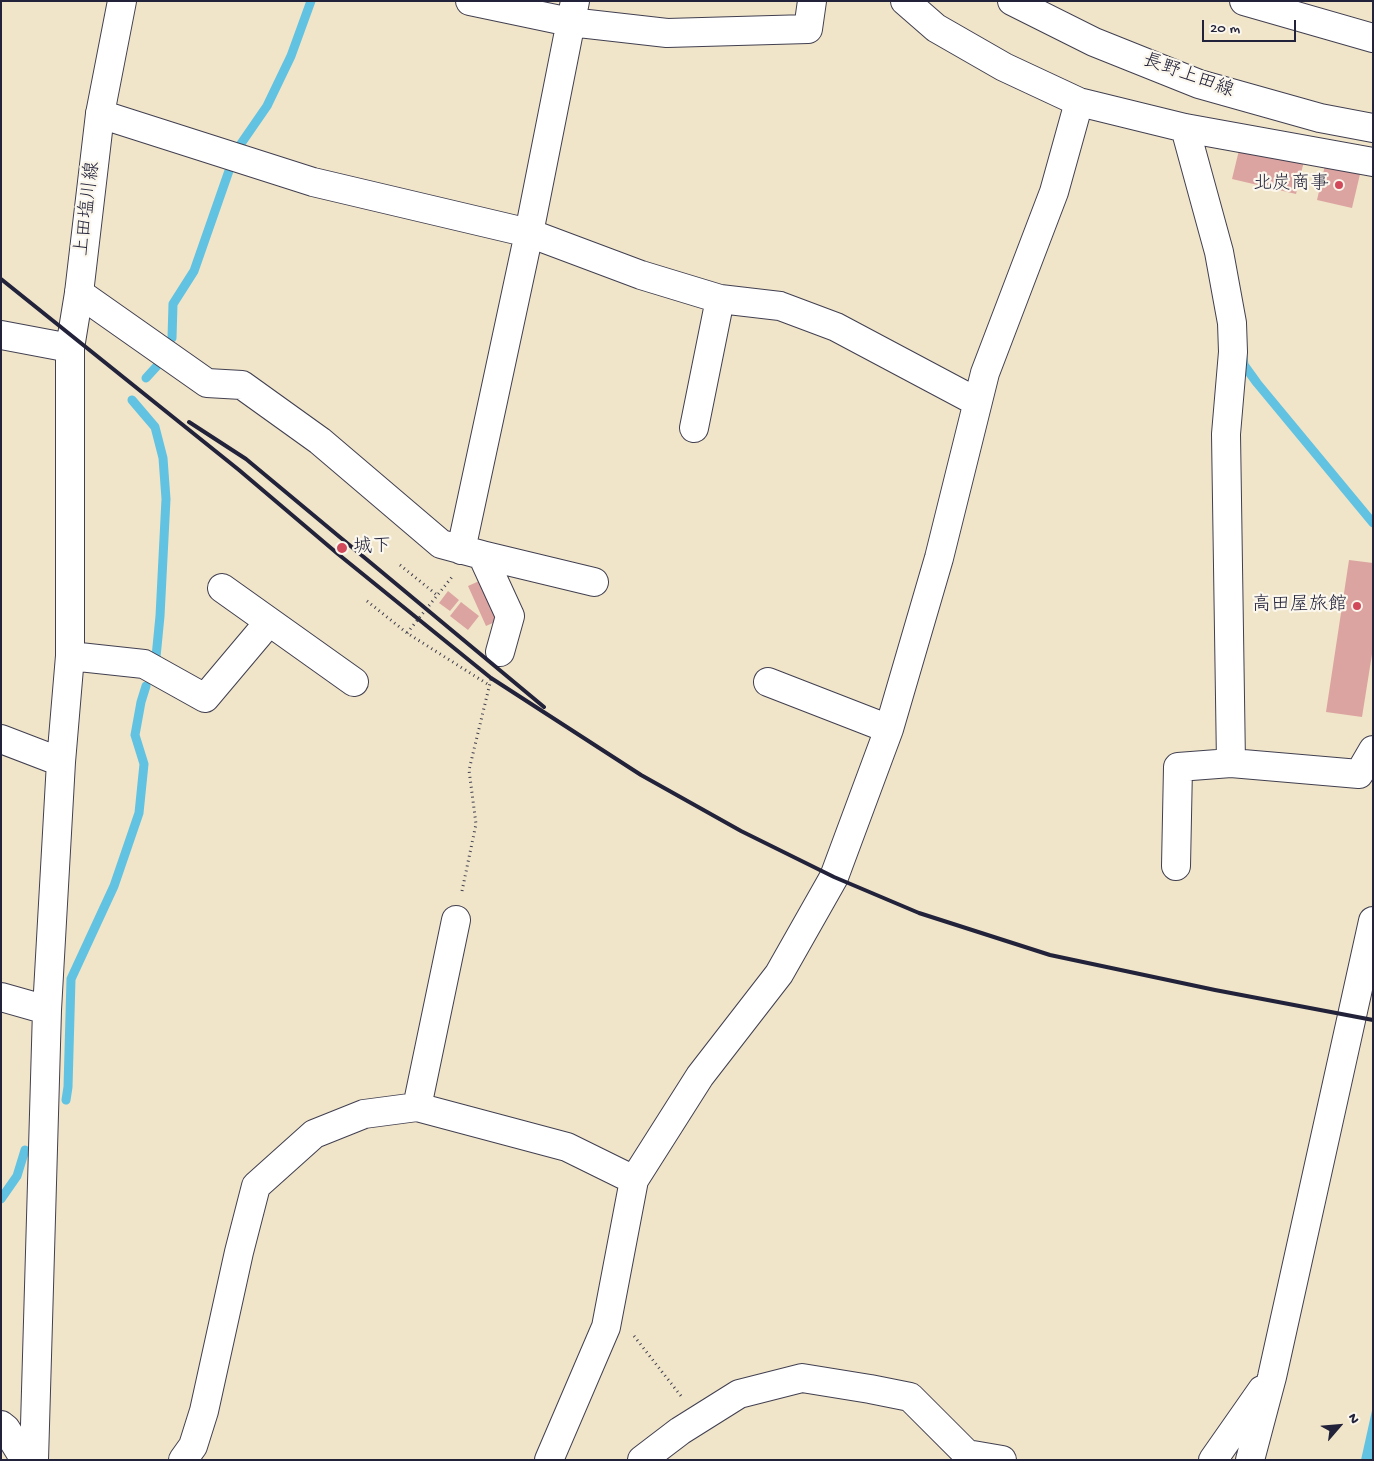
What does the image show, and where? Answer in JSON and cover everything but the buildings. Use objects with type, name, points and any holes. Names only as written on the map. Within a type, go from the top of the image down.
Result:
[{"type":"street","name":"上田塩川線","points":[[34,1460],[47,1010],[61,762],[70,656],[70,348],[79,293],[100,114],[122,1]]},
{"type":"street","points":[[470,1],[572,12],[667,34],[808,29],[812,1]]},
{"type":"street","points":[[905,1],[936,28],[1004,67],[1079,102],[1185,128],[1373,162]]},
{"type":"street","name":"長野上田線","points":[[1012,1],[1094,42],[1199,84],[1320,118],[1373,128]]},
{"type":"street","points":[[1244,1],[1373,38]]},
{"type":"street","points":[[500,652],[510,616],[472,553],[529,233],[572,12]]},
{"type":"street","points":[[549,1460],[606,1327],[634,1180],[700,1076],[779,974],[834,877],[889,729],[939,558],[985,373],[1054,192],[1079,102]]},
{"type":"street","points":[[100,114],[313,182],[529,233],[641,276],[720,299],[780,306],[836,327],[977,402]]},
{"type":"street","points":[[1185,128],[1219,252],[1232,323],[1233,352],[1226,434],[1231,763]]},
{"type":"street","points":[[79,293],[207,383],[242,386],[320,441],[440,544],[594,582]]},
{"type":"street","points":[[694,428],[720,299]]},
{"type":"street","points":[[1,335],[70,348]]},
{"type":"street","points":[[222,588],[354,682]]},
{"type":"street","points":[[70,656],[144,664],[205,698],[269,622]]},
{"type":"street","points":[[768,682],[889,729]]},
{"type":"street","points":[[1,739],[61,762]]},
{"type":"street","points":[[1176,866],[1178,767],[1231,763],[1359,774],[1373,750]]},
{"type":"street","points":[[417,1107],[456,920]]},
{"type":"street","points":[[1250,1460],[1272,1377],[1373,921]]},
{"type":"street","points":[[1,997],[47,1010]]},
{"type":"street","points":[[183,1460],[192,1446],[204,1411],[239,1252],[256,1186],[314,1134],[364,1114],[417,1107],[567,1147],[634,1180]]},
{"type":"street","points":[[1213,1460],[1272,1377]]},
{"type":"street","points":[[642,1460],[680,1431],[739,1394],[802,1378],[910,1397],[967,1454],[1002,1460]]},
{"type":"street","points":[[1,1425],[6,1429],[25,1460]]},
{"type":"path","points":[[407,633],[472,553]]},
{"type":"path","points":[[400,565],[437,595]]},
{"type":"path","points":[[367,601],[407,633],[489,684]]},
{"type":"path","points":[[456,920],[476,824],[469,770],[488,690]]},
{"type":"path","points":[[606,1327],[630,1332],[699,1419]]},
{"type":"water","points":[[1373,1406],[1373,1460],[1361,1460]]},
{"type":"waterway","points":[[238,148],[267,106],[291,56],[311,1]]},
{"type":"waterway","points":[[172,338],[173,304],[194,271],[231,165]]},
{"type":"waterway","points":[[1243,357],[1244,365],[1257,383],[1373,523]]},
{"type":"waterway","points":[[146,378],[157,366]]},
{"type":"waterway","points":[[132,400],[155,427],[163,458],[166,499],[156,657]]},
{"type":"waterway","points":[[66,1100],[71,979],[114,886],[139,813],[144,764],[135,735],[146,686]]},
{"type":"waterway","points":[[1,1199],[17,1176],[25,1150]]},
{"type":"railway","points":[[1,279],[239,470],[338,554],[491,678],[641,775],[741,831],[834,877],[919,913],[1050,955],[1215,990],[1373,1020]]},
{"type":"railway","points":[[189,422],[246,459],[544,707]]},
{"type":"place","name":"北炭商事","points":[[1339,185]]},
{"type":"place","name":"城下","points":[[342,548]]},
{"type":"place","name":"高田屋旅館","points":[[1357,606]]}]
